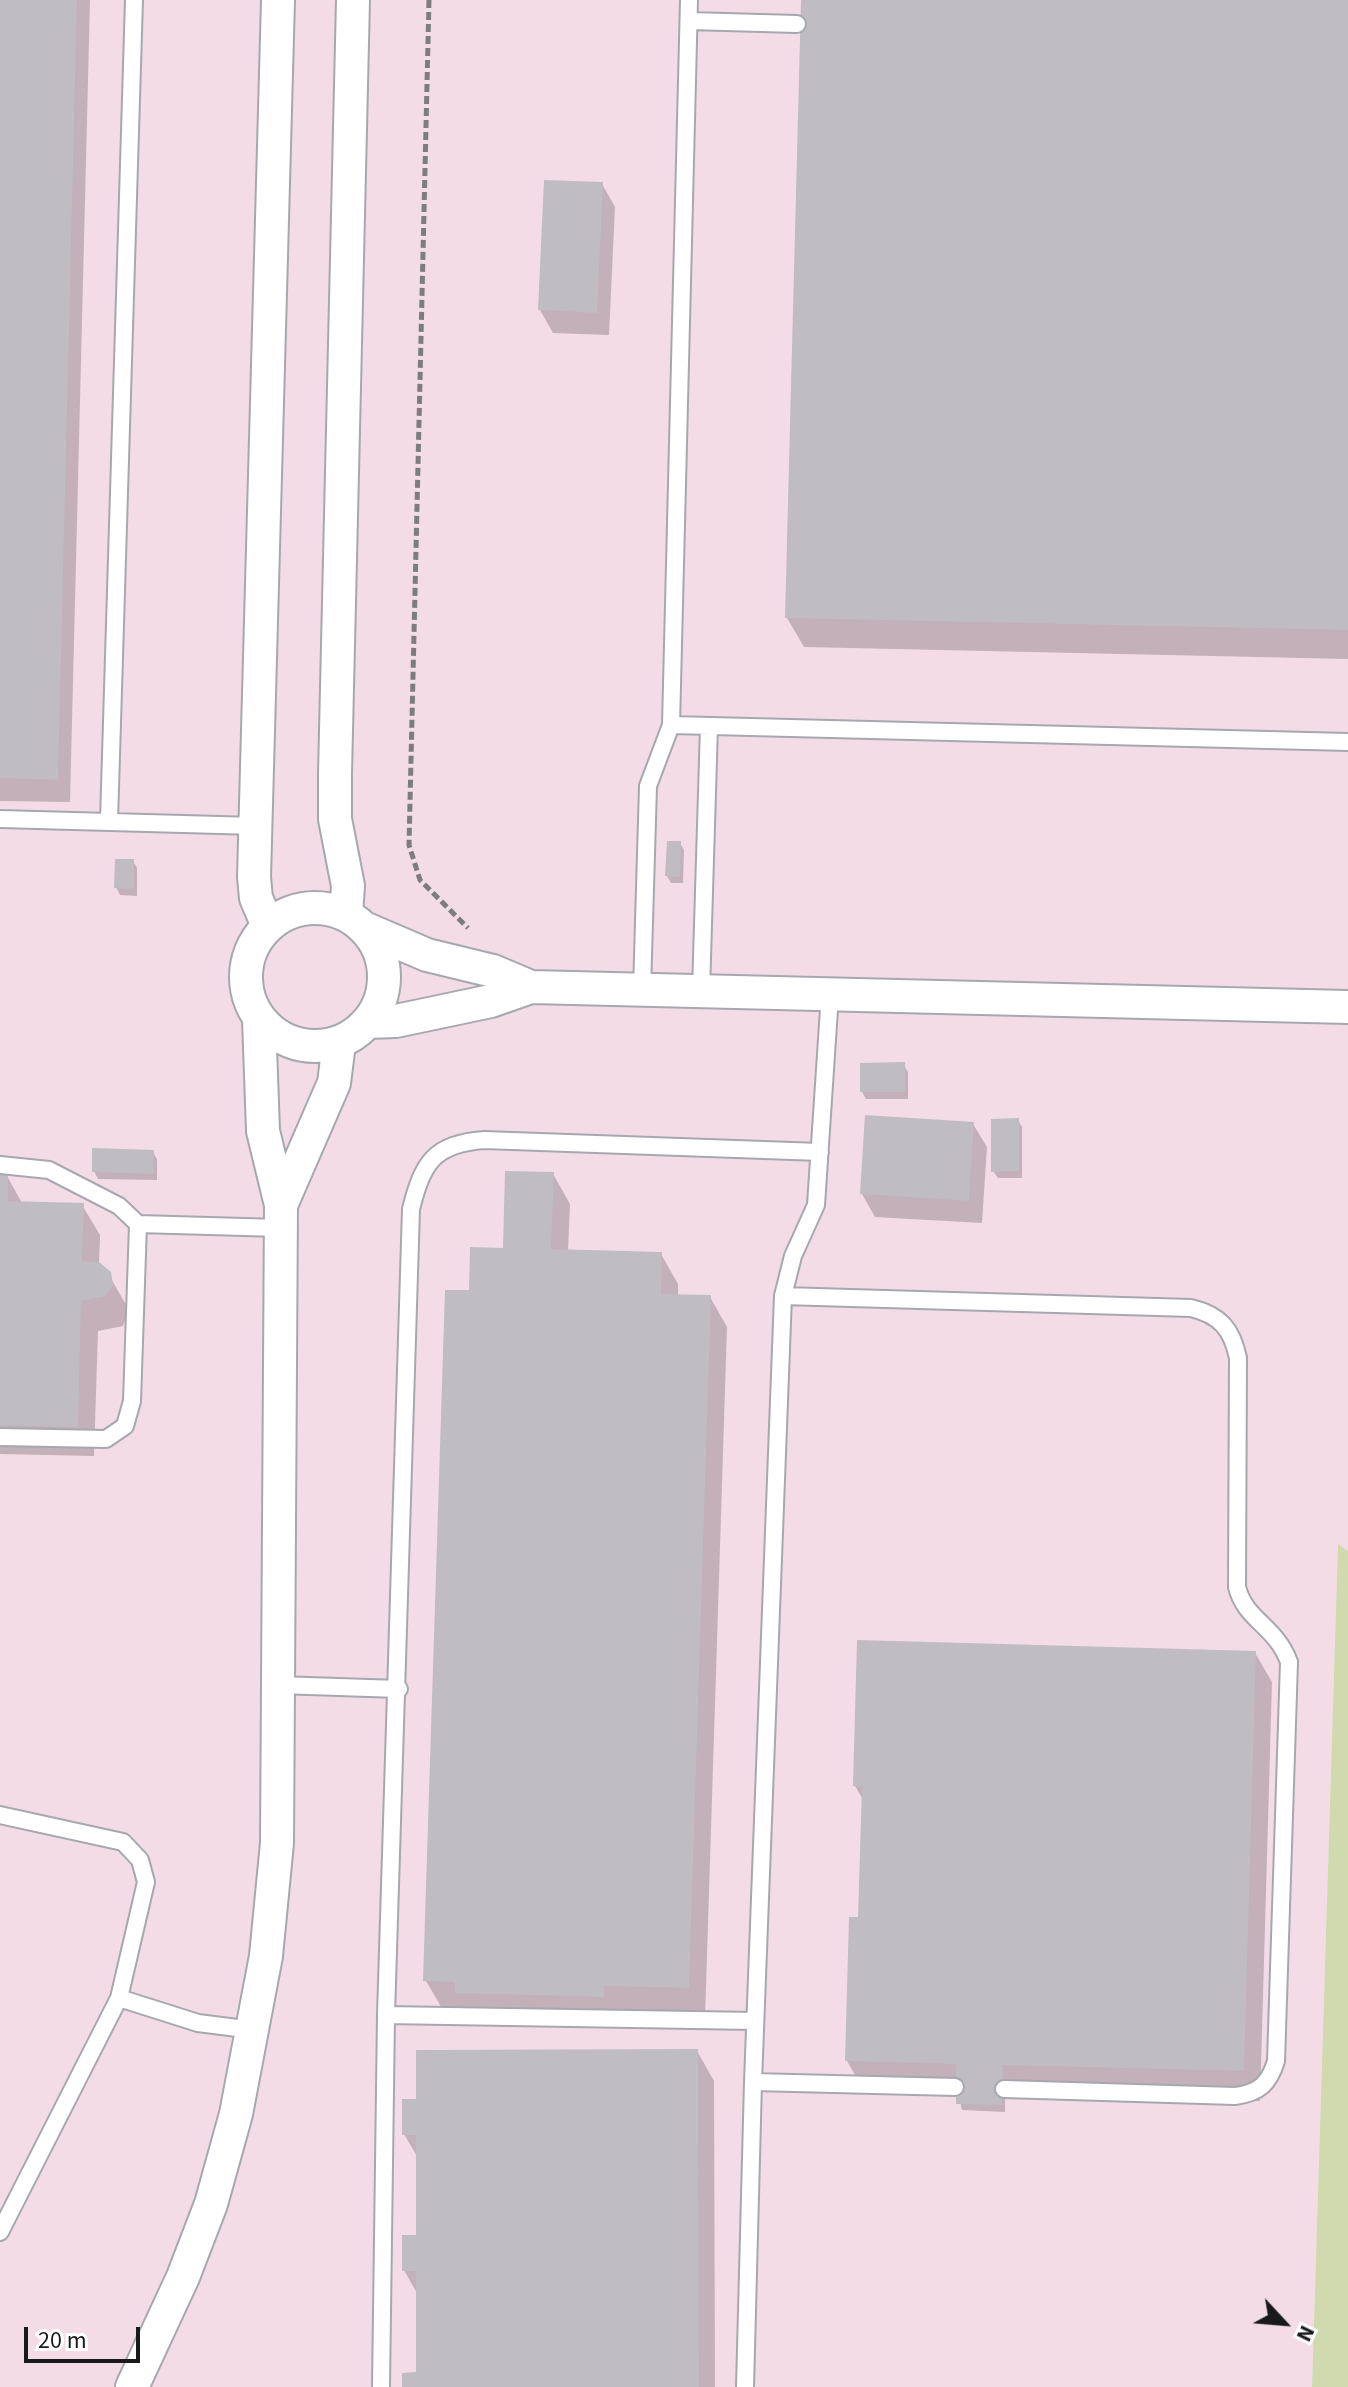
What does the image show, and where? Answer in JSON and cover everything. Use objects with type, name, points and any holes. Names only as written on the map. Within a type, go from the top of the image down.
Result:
[{"type":"street","points":[[268,926],[254,889],[278,0]]},
{"type":"street","points":[[353,0],[335,819],[355,922],[378,949],[384,975],[380,1000],[367,1022],[339,1043],[312,1047],[292,1043],[274,1034],[259,1019],[249,1001],[245,981],[251,951],[268,926],[285,914],[305,908],[326,908],[355,922],[427,955],[493,971],[531,987]]},
{"type":"street","points":[[367,1022],[396,1021],[491,1001],[531,987],[1348,1007]]},
{"type":"street","points":[[132,2387],[183,2277],[211,2204],[236,2114],[270,1927],[275,1870],[278,1685],[281,1216],[263,1131],[259,1019]]},
{"type":"street","points":[[281,1216],[334,1083],[339,1043]]},
{"type":"lane","points":[[109,821],[134,0]]},
{"type":"lane","points":[[642,990],[648,786],[671,725],[689,0]]},
{"type":"lane","points":[[689,21],[797,24]]},
{"type":"lane","points":[[671,725],[1348,742]]},
{"type":"lane","points":[[701,991],[709,726]]},
{"type":"lane","points":[[0,819],[256,826]]},
{"type":"lane","points":[[745,2387],[755,2021],[783,1296],[793,1256],[816,1205],[830,994]]},
{"type":"lane","points":[[381,2387],[386,2015],[399,1689],[411,1209],[419,1177],[434,1155],[458,1142],[484,1140],[820,1152]]},
{"type":"lane","points":[[0,1165],[49,1170],[119,1206],[138,1224],[281,1216]]},
{"type":"lane","points":[[0,1437],[106,1439],[125,1426],[132,1401],[138,1224]]},
{"type":"lane","points":[[783,1296],[1191,1308],[1216,1318],[1234,1337],[1238,1358],[1237,1587],[1244,1607],[1275,1635],[1289,1662],[1276,2061],[1267,2083],[1259,2091],[1235,2096],[1004,2089]]},
{"type":"lane","points":[[278,1685],[399,1689]]},
{"type":"lane","points":[[0,1815],[123,1842],[140,1860],[146,1882],[119,1998],[0,2232]]},
{"type":"lane","points":[[119,1998],[198,2023],[253,2030]]},
{"type":"lane","points":[[386,2015],[755,2021]]},
{"type":"lane","points":[[753,2082],[955,2087]]},
{"type":"path","points":[[429,0],[409,845],[416,870],[427,890],[468,928],[478,929]]},
{"type":"shaded area","points":[[0,0],[1348,0],[1348,1551],[1338,1545],[1312,2387],[0,2387]]},
{"type":"green space","points":[[1338,1544],[1348,1551],[1348,2387],[1312,2387]]},
{"type":"building","points":[[0,0],[77,0],[58,780],[0,778]]},
{"type":"building","points":[[801,0],[1348,0],[1348,630],[785,618]]},
{"type":"building","points":[[544,180],[603,182],[597,313],[538,310]]},
{"type":"building","points":[[667,841],[681,841],[680,877],[665,876]]},
{"type":"building","points":[[115,859],[134,859],[134,889],[114,888]]},
{"type":"building","points":[[905,1062],[905,1092],[860,1092],[860,1063]]},
{"type":"building","points":[[865,1115],[974,1122],[969,1201],[860,1194]]},
{"type":"building","points":[[1019,1118],[1019,1171],[991,1172],[991,1119]]},
{"type":"building","points":[[92,1148],[154,1150],[154,1174],[92,1172]]},
{"type":"building","points":[[505,1171],[554,1172],[551,1249],[662,1252],[661,1294],[711,1295],[689,1988],[604,1986],[604,1997],[455,1993],[455,1982],[423,1981],[445,1290],[469,1290],[470,1247],[503,1248]]},
{"type":"building","points":[[0,1174],[8,1175],[8,1201],[84,1203],[82,1261],[100,1263],[111,1272],[113,1285],[106,1296],[81,1301],[78,1427],[0,1425]]},
{"type":"building","points":[[857,1640],[1256,1651],[1244,2071],[1003,2065],[1002,2105],[956,2104],[956,2064],[845,2061],[849,1917],[858,1917],[862,1787],[853,1786]]},
{"type":"building","points":[[698,2049],[699,2387],[402,2387],[402,2373],[416,2372],[416,2271],[402,2271],[402,2235],[416,2235],[416,2135],[402,2135],[402,2099],[416,2099],[416,2050]]}]
